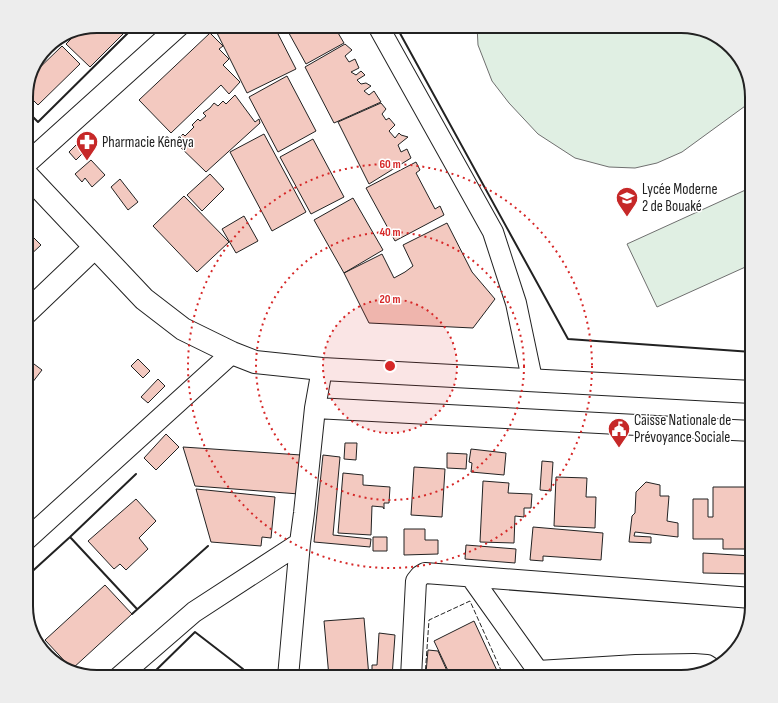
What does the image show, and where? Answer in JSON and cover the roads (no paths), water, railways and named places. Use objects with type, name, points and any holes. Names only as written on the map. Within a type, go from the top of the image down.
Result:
[{"type":"street","points":[[33,158],[171,33]]},
{"type":"street","points":[[382,33],[493,232],[516,303],[532,379]]},
{"type":"street","points":[[33,181],[144,299],[183,329],[232,354],[255,362],[322,369],[532,379],[745,392]]},
{"type":"street","points":[[33,306],[95,247]]},
{"type":"street","points":[[33,534],[232,354]]},
{"type":"street","points":[[289,670],[300,543],[315,408],[322,369]]},
{"type":"street","points":[[315,408],[745,431]]},
{"type":"street","points":[[127,670],[194,612],[300,543]]},
{"type":"street","points":[[411,670],[416,581],[425,573],[745,597]]},
{"type":"street","points":[[471,577],[536,670]]},
{"type":"street","points":[[593,670],[636,666],[706,665]]},
{"type":"place","name":"Pharmacie Kênêya","points":[[87,162]]},
{"type":"place","name":"Lycée Moderne 2 de Bouaké","points":[[627,218]]},
{"type":"place","name":"Caisse Nationale de Prévoyance Sociale","points":[[619,448]]}]
